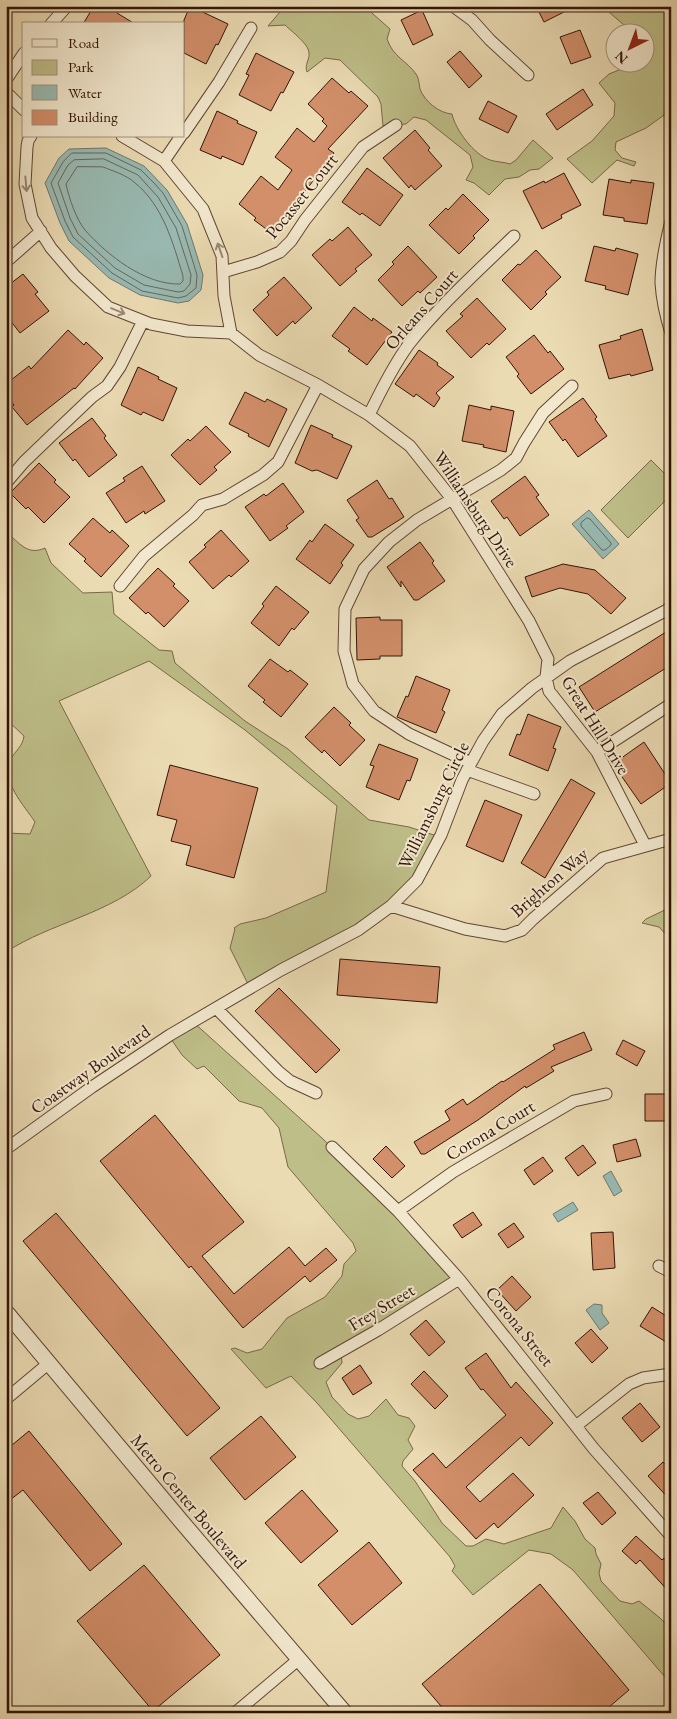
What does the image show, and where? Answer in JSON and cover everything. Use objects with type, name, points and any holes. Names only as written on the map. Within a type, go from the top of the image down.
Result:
[{"type":"street","points":[[53,22],[67,6]]},
{"type":"street","points":[[453,6],[472,20],[490,40],[528,75]]},
{"type":"street","points":[[185,132],[219,82],[250,28]]},
{"type":"street","points":[[6,80],[22,56]]},
{"type":"street","points":[[6,92],[22,108]]},
{"type":"street","name":"Pocasset Court","points":[[223,272],[257,262],[280,252],[291,241],[327,191],[363,147],[396,125]]},
{"type":"street","points":[[30,138],[27,147],[25,184],[32,218],[51,248],[75,276],[108,307],[142,321],[187,331],[231,333],[224,296],[222,256],[207,216],[164,161],[125,138]]},
{"type":"street","points":[[164,161],[180,138]]},
{"type":"street","points":[[671,221],[664,253],[661,282],[671,333]]},
{"type":"street","points":[[6,262],[41,231]]},
{"type":"street","name":"Orleans Court","points":[[370,415],[387,378],[409,344],[459,289],[514,236]]},
{"type":"street","points":[[6,483],[24,462],[50,437],[92,397],[107,386],[120,367],[142,321]]},
{"type":"street","name":"Williamsburg Drive","points":[[231,333],[259,355],[318,385],[370,415],[410,446],[452,499],[529,621],[548,659],[546,677]]},
{"type":"street","points":[[120,586],[144,556],[193,515],[202,505],[223,500],[263,475],[278,462],[318,385]]},
{"type":"street","points":[[534,794],[469,767],[409,734],[374,711],[353,684],[344,650],[345,609],[364,569],[389,542],[417,520],[501,470],[516,458],[542,413],[572,386]]},
{"type":"street","name":"Williamsburg Circle","points":[[170,1034],[217,1009],[281,970],[358,930],[392,906],[417,880],[441,836],[469,767],[483,741],[502,714],[546,677],[570,661],[670,610]]},
{"type":"street","name":"Great Hill Drive","points":[[546,677],[549,691],[597,752],[645,845]]},
{"type":"street","points":[[597,752],[671,704]]},
{"type":"street","name":"Brighton Way","points":[[392,906],[465,929],[506,936],[522,930],[603,858],[671,839]]},
{"type":"street","points":[[217,1009],[279,1072],[290,1081],[316,1093]]},
{"type":"street","name":"Coastway Boulevard","points":[[6,1149],[170,1034]]},
{"type":"street","name":"Corona Court","points":[[398,1210],[453,1172],[574,1101],[606,1094]]},
{"type":"street","name":"Corona Street","points":[[332,1146],[398,1210],[460,1279],[594,1449],[671,1536]]},
{"type":"street","points":[[659,1266],[671,1272]]},
{"type":"street","name":"Frey Street","points":[[320,1363],[460,1279]]},
{"type":"street","name":"Metro Center Boulevard","points":[[6,1312],[345,1713]]},
{"type":"street","points":[[6,1399],[49,1363]]},
{"type":"street","points":[[576,1426],[629,1384],[643,1378],[671,1374]]},
{"type":"street","points":[[235,1713],[298,1658]]},
{"type":"green space","points":[[285,6],[364,6],[390,29],[387,39],[390,45],[396,54],[416,74],[420,89],[425,98],[437,109],[452,114],[461,134],[478,153],[490,160],[510,164],[516,160],[533,140],[553,158],[539,169],[530,170],[519,177],[505,179],[489,195],[474,183],[466,180],[473,167],[470,155],[426,120],[414,117],[406,124],[383,126],[381,104],[378,97],[340,60],[325,58],[307,72],[306,67],[309,53],[303,42],[285,25],[268,26]]},
{"type":"green space","points":[[602,6],[671,6],[671,110],[646,128],[616,142],[615,150],[622,158],[636,162],[634,166],[617,160],[592,183],[567,159],[592,141],[614,116],[615,103],[599,83],[614,72],[654,72],[654,22],[620,22]]},
{"type":"green space","points":[[651,460],[671,480],[671,495],[628,538],[601,510]]},
{"type":"green space","points":[[6,532],[28,549],[39,550],[45,548],[51,563],[83,593],[112,592],[114,614],[159,650],[172,651],[175,663],[245,721],[288,749],[369,820],[409,827],[437,836],[425,870],[384,910],[249,986],[230,948],[234,928],[240,924],[266,918],[326,892],[337,806],[245,730],[149,661],[59,701],[151,876],[136,889],[100,909],[42,933],[6,952],[6,833],[30,834],[35,822],[11,784],[8,767],[11,759],[21,746],[24,736],[6,719]]},
{"type":"green space","points":[[671,907],[671,940],[659,927],[642,923],[646,919]]},
{"type":"green space","points":[[192,1021],[323,1139],[457,1278],[341,1353],[342,1363],[326,1382],[332,1397],[348,1414],[358,1419],[369,1416],[386,1399],[398,1415],[409,1418],[415,1426],[408,1440],[413,1449],[403,1461],[402,1466],[415,1481],[442,1523],[466,1546],[473,1546],[486,1539],[504,1544],[551,1528],[563,1507],[575,1521],[585,1539],[595,1548],[601,1564],[599,1573],[601,1581],[620,1601],[632,1604],[639,1601],[671,1629],[671,1684],[573,1570],[551,1554],[529,1550],[473,1595],[452,1571],[455,1566],[450,1557],[317,1403],[291,1376],[266,1388],[231,1349],[235,1348],[247,1353],[262,1349],[287,1318],[325,1297],[342,1276],[344,1264],[356,1251],[353,1243],[288,1167],[279,1128],[262,1108],[239,1101],[204,1066],[197,1069],[182,1055],[169,1036]]},
{"type":"water","points":[[106,148],[144,166],[167,190],[187,224],[203,275],[201,290],[189,301],[178,303],[140,295],[109,278],[69,241],[45,183],[59,158],[69,149]]},
{"type":"water","points":[[589,510],[619,544],[603,559],[572,524]]},
{"type":"water","points":[[611,1171],[622,1191],[614,1196],[603,1176]]},
{"type":"water","points":[[573,1202],[578,1210],[558,1222],[553,1214]]},
{"type":"water","points":[[594,1304],[602,1305],[602,1313],[609,1323],[600,1330],[586,1310]]},
{"type":"building","points":[[94,6],[121,6],[117,13],[132,22],[84,22]]},
{"type":"building","points":[[190,6],[228,24],[206,64],[185,54],[184,20]]},
{"type":"building","points":[[536,6],[576,6],[544,22]]},
{"type":"building","points":[[422,10],[433,35],[413,45],[401,20]]},
{"type":"building","points":[[580,30],[591,57],[571,64],[560,37]]},
{"type":"building","points":[[460,51],[482,76],[469,88],[447,62]]},
{"type":"building","points":[[256,53],[294,72],[271,111],[239,95],[249,75],[246,74]]},
{"type":"building","points":[[332,78],[368,106],[328,149],[334,153],[273,234],[254,220],[256,218],[239,204],[261,176],[278,190],[292,170],[275,157],[297,128],[314,142],[327,126],[322,121],[324,119],[308,104]]},
{"type":"building","points":[[583,89],[593,105],[557,130],[546,114]]},
{"type":"building","points":[[488,101],[517,116],[508,133],[479,119]]},
{"type":"building","points":[[217,111],[257,132],[243,165],[222,156],[221,159],[200,150]]},
{"type":"building","points":[[415,130],[430,148],[428,150],[442,166],[415,190],[411,185],[409,188],[383,158]]},
{"type":"building","points":[[367,168],[403,195],[380,226],[342,202]]},
{"type":"building","points":[[564,173],[581,205],[561,215],[562,218],[542,229],[523,191],[544,181],[545,183]]},
{"type":"building","points":[[609,179],[631,183],[631,180],[654,183],[647,224],[624,221],[624,218],[603,215]]},
{"type":"building","points":[[463,194],[489,220],[459,254],[429,225],[446,208],[448,210]]},
{"type":"building","points":[[348,227],[372,255],[355,269],[357,271],[340,286],[312,255],[330,239],[332,241]]},
{"type":"building","points":[[408,246],[437,277],[402,306],[378,280]]},
{"type":"building","points":[[594,246],[615,251],[616,248],[638,254],[628,295],[605,289],[606,286],[585,281]]},
{"type":"building","points":[[536,250],[561,277],[545,292],[547,294],[531,310],[502,280]]},
{"type":"building","points":[[23,274],[38,292],[35,294],[49,311],[20,333],[6,315],[6,287]]},
{"type":"building","points":[[284,277],[312,308],[295,324],[293,321],[277,336],[253,310],[269,295],[267,292]]},
{"type":"building","points":[[477,298],[506,329],[471,358],[446,331],[463,316],[460,314]]},
{"type":"building","points":[[354,307],[372,321],[373,318],[392,332],[367,365],[332,336]]},
{"type":"building","points":[[642,329],[653,370],[609,379],[599,345],[621,339],[620,336]]},
{"type":"building","points":[[68,330],[84,345],[86,342],[103,358],[75,389],[27,425],[12,407],[14,405],[6,395],[6,384],[29,366],[31,369]]},
{"type":"building","points":[[534,335],[564,369],[531,394],[517,376],[519,374],[506,357]]},
{"type":"building","points":[[419,350],[454,377],[436,393],[440,398],[434,407],[416,394],[414,397],[395,384]]},
{"type":"building","points":[[138,367],[177,388],[163,421],[143,412],[141,415],[121,405]]},
{"type":"building","points":[[245,392],[265,402],[267,399],[287,409],[269,447],[229,424]]},
{"type":"building","points":[[583,398],[597,417],[595,419],[607,436],[578,457],[549,422]]},
{"type":"building","points":[[469,405],[491,410],[491,406],[514,411],[506,452],[462,441]]},
{"type":"building","points":[[92,418],[106,436],[104,438],[117,455],[89,477],[59,443]]},
{"type":"building","points":[[311,425],[352,446],[337,479],[295,463]]},
{"type":"building","points":[[206,426],[231,452],[214,467],[217,470],[200,485],[171,455]]},
{"type":"building","points":[[39,463],[56,480],[54,482],[70,497],[44,523],[10,493]]},
{"type":"building","points":[[142,466],[165,501],[145,514],[144,511],[126,523],[106,493],[125,481],[123,478]]},
{"type":"building","points":[[525,476],[539,495],[536,497],[549,515],[520,536],[507,517],[504,519],[491,501]]},
{"type":"building","points":[[377,480],[389,499],[392,498],[404,517],[372,537],[368,537],[356,520],[359,518],[347,500]]},
{"type":"building","points":[[283,483],[304,512],[286,526],[288,528],[270,541],[245,507],[264,494],[266,496]]},
{"type":"building","points":[[93,518],[110,533],[112,530],[129,546],[101,577],[84,561],[86,559],[69,544]]},
{"type":"building","points":[[325,524],[354,545],[341,563],[343,565],[330,584],[296,559]]},
{"type":"building","points":[[221,530],[249,561],[231,577],[229,575],[213,589],[189,562]]},
{"type":"building","points":[[420,542],[434,561],[432,563],[445,581],[418,600],[414,600],[401,581],[401,587],[387,567]]},
{"type":"building","points":[[563,564],[595,570],[626,598],[611,614],[588,594],[560,588],[532,597],[525,577]]},
{"type":"building","points":[[158,568],[189,601],[164,627],[129,598]]},
{"type":"building","points":[[276,586],[309,612],[294,630],[292,628],[279,646],[251,623],[264,606],[262,604]]},
{"type":"building","points":[[380,617],[380,620],[402,620],[402,656],[380,656],[380,659],[357,660],[356,618]]},
{"type":"building","points":[[666,632],[671,640],[671,665],[595,712],[579,687]]},
{"type":"building","points":[[270,659],[288,672],[290,670],[308,684],[281,717],[248,686]]},
{"type":"building","points":[[416,676],[450,690],[442,710],[445,712],[436,733],[397,717],[406,696],[408,697]]},
{"type":"building","points":[[334,707],[365,740],[340,766],[324,750],[322,753],[305,737]]},
{"type":"building","points":[[528,714],[561,727],[553,748],[556,749],[548,771],[509,755],[517,734],[520,735]]},
{"type":"building","points":[[644,742],[671,783],[641,804],[613,764]]},
{"type":"building","points":[[379,744],[418,759],[410,781],[407,780],[399,800],[366,787],[374,766],[370,765]]},
{"type":"building","points":[[170,765],[258,788],[234,878],[186,865],[191,846],[171,841],[177,820],[157,815]]},
{"type":"building","points":[[571,779],[595,793],[545,878],[521,863]]},
{"type":"building","points":[[485,800],[522,815],[503,862],[466,846]]},
{"type":"building","points":[[340,959],[440,967],[437,1003],[337,995]]},
{"type":"building","points":[[279,988],[340,1050],[316,1073],[255,1011]]},
{"type":"building","points":[[584,1032],[592,1050],[551,1067],[554,1071],[526,1088],[525,1086],[478,1120],[425,1154],[421,1154],[414,1142],[450,1120],[445,1111],[463,1099],[467,1105],[555,1049],[553,1045]]},
{"type":"building","points":[[623,1040],[645,1051],[637,1066],[616,1054]]},
{"type":"building","points":[[645,1094],[666,1094],[666,1121],[645,1121]]},
{"type":"building","points":[[155,1115],[244,1222],[202,1256],[234,1294],[289,1247],[305,1266],[326,1248],[337,1260],[310,1282],[305,1276],[243,1328],[191,1266],[189,1268],[100,1161]]},
{"type":"building","points":[[636,1139],[641,1156],[617,1162],[613,1145]]},
{"type":"building","points":[[583,1145],[596,1163],[578,1176],[565,1158]]},
{"type":"building","points":[[386,1146],[405,1166],[392,1178],[373,1159]]},
{"type":"building","points":[[543,1157],[553,1171],[534,1185],[524,1170]]},
{"type":"building","points":[[473,1212],[482,1225],[462,1238],[453,1225]]},
{"type":"building","points":[[56,1213],[220,1408],[187,1436],[23,1241]]},
{"type":"building","points":[[514,1223],[524,1237],[508,1248],[498,1234]]},
{"type":"building","points":[[613,1232],[615,1268],[593,1270],[591,1233]]},
{"type":"building","points":[[512,1276],[531,1297],[516,1311],[497,1290]]},
{"type":"building","points":[[652,1307],[671,1319],[671,1345],[640,1326]]},
{"type":"building","points":[[426,1320],[445,1342],[429,1356],[410,1334]]},
{"type":"building","points":[[591,1329],[608,1348],[592,1363],[575,1343]]},
{"type":"building","points":[[486,1353],[511,1388],[516,1382],[553,1423],[529,1446],[521,1437],[466,1487],[480,1502],[513,1473],[534,1495],[498,1528],[494,1523],[476,1539],[413,1470],[433,1453],[446,1468],[506,1415],[483,1389],[481,1390],[465,1368]]},
{"type":"building","points":[[360,1365],[372,1383],[353,1395],[342,1378]]},
{"type":"building","points":[[424,1371],[448,1396],[435,1409],[411,1384]]},
{"type":"building","points":[[640,1403],[660,1427],[642,1442],[622,1418]]},
{"type":"building","points":[[261,1416],[296,1457],[245,1500],[210,1458]]},
{"type":"building","points":[[29,1431],[122,1544],[90,1571],[23,1490],[6,1503],[6,1450]]},
{"type":"building","points":[[663,1462],[671,1471],[671,1501],[648,1476]]},
{"type":"building","points":[[302,1490],[338,1531],[301,1563],[265,1523]]},
{"type":"building","points":[[598,1492],[616,1513],[602,1525],[583,1503]]},
{"type":"building","points":[[636,1536],[662,1560],[664,1558],[671,1565],[671,1594],[640,1560],[636,1564],[622,1551]]},
{"type":"building","points":[[369,1542],[402,1583],[352,1625],[318,1585]]},
{"type":"building","points":[[144,1565],[220,1655],[153,1711],[77,1621]]},
{"type":"building","points":[[540,1584],[629,1690],[602,1713],[447,1713],[422,1684]]}]
